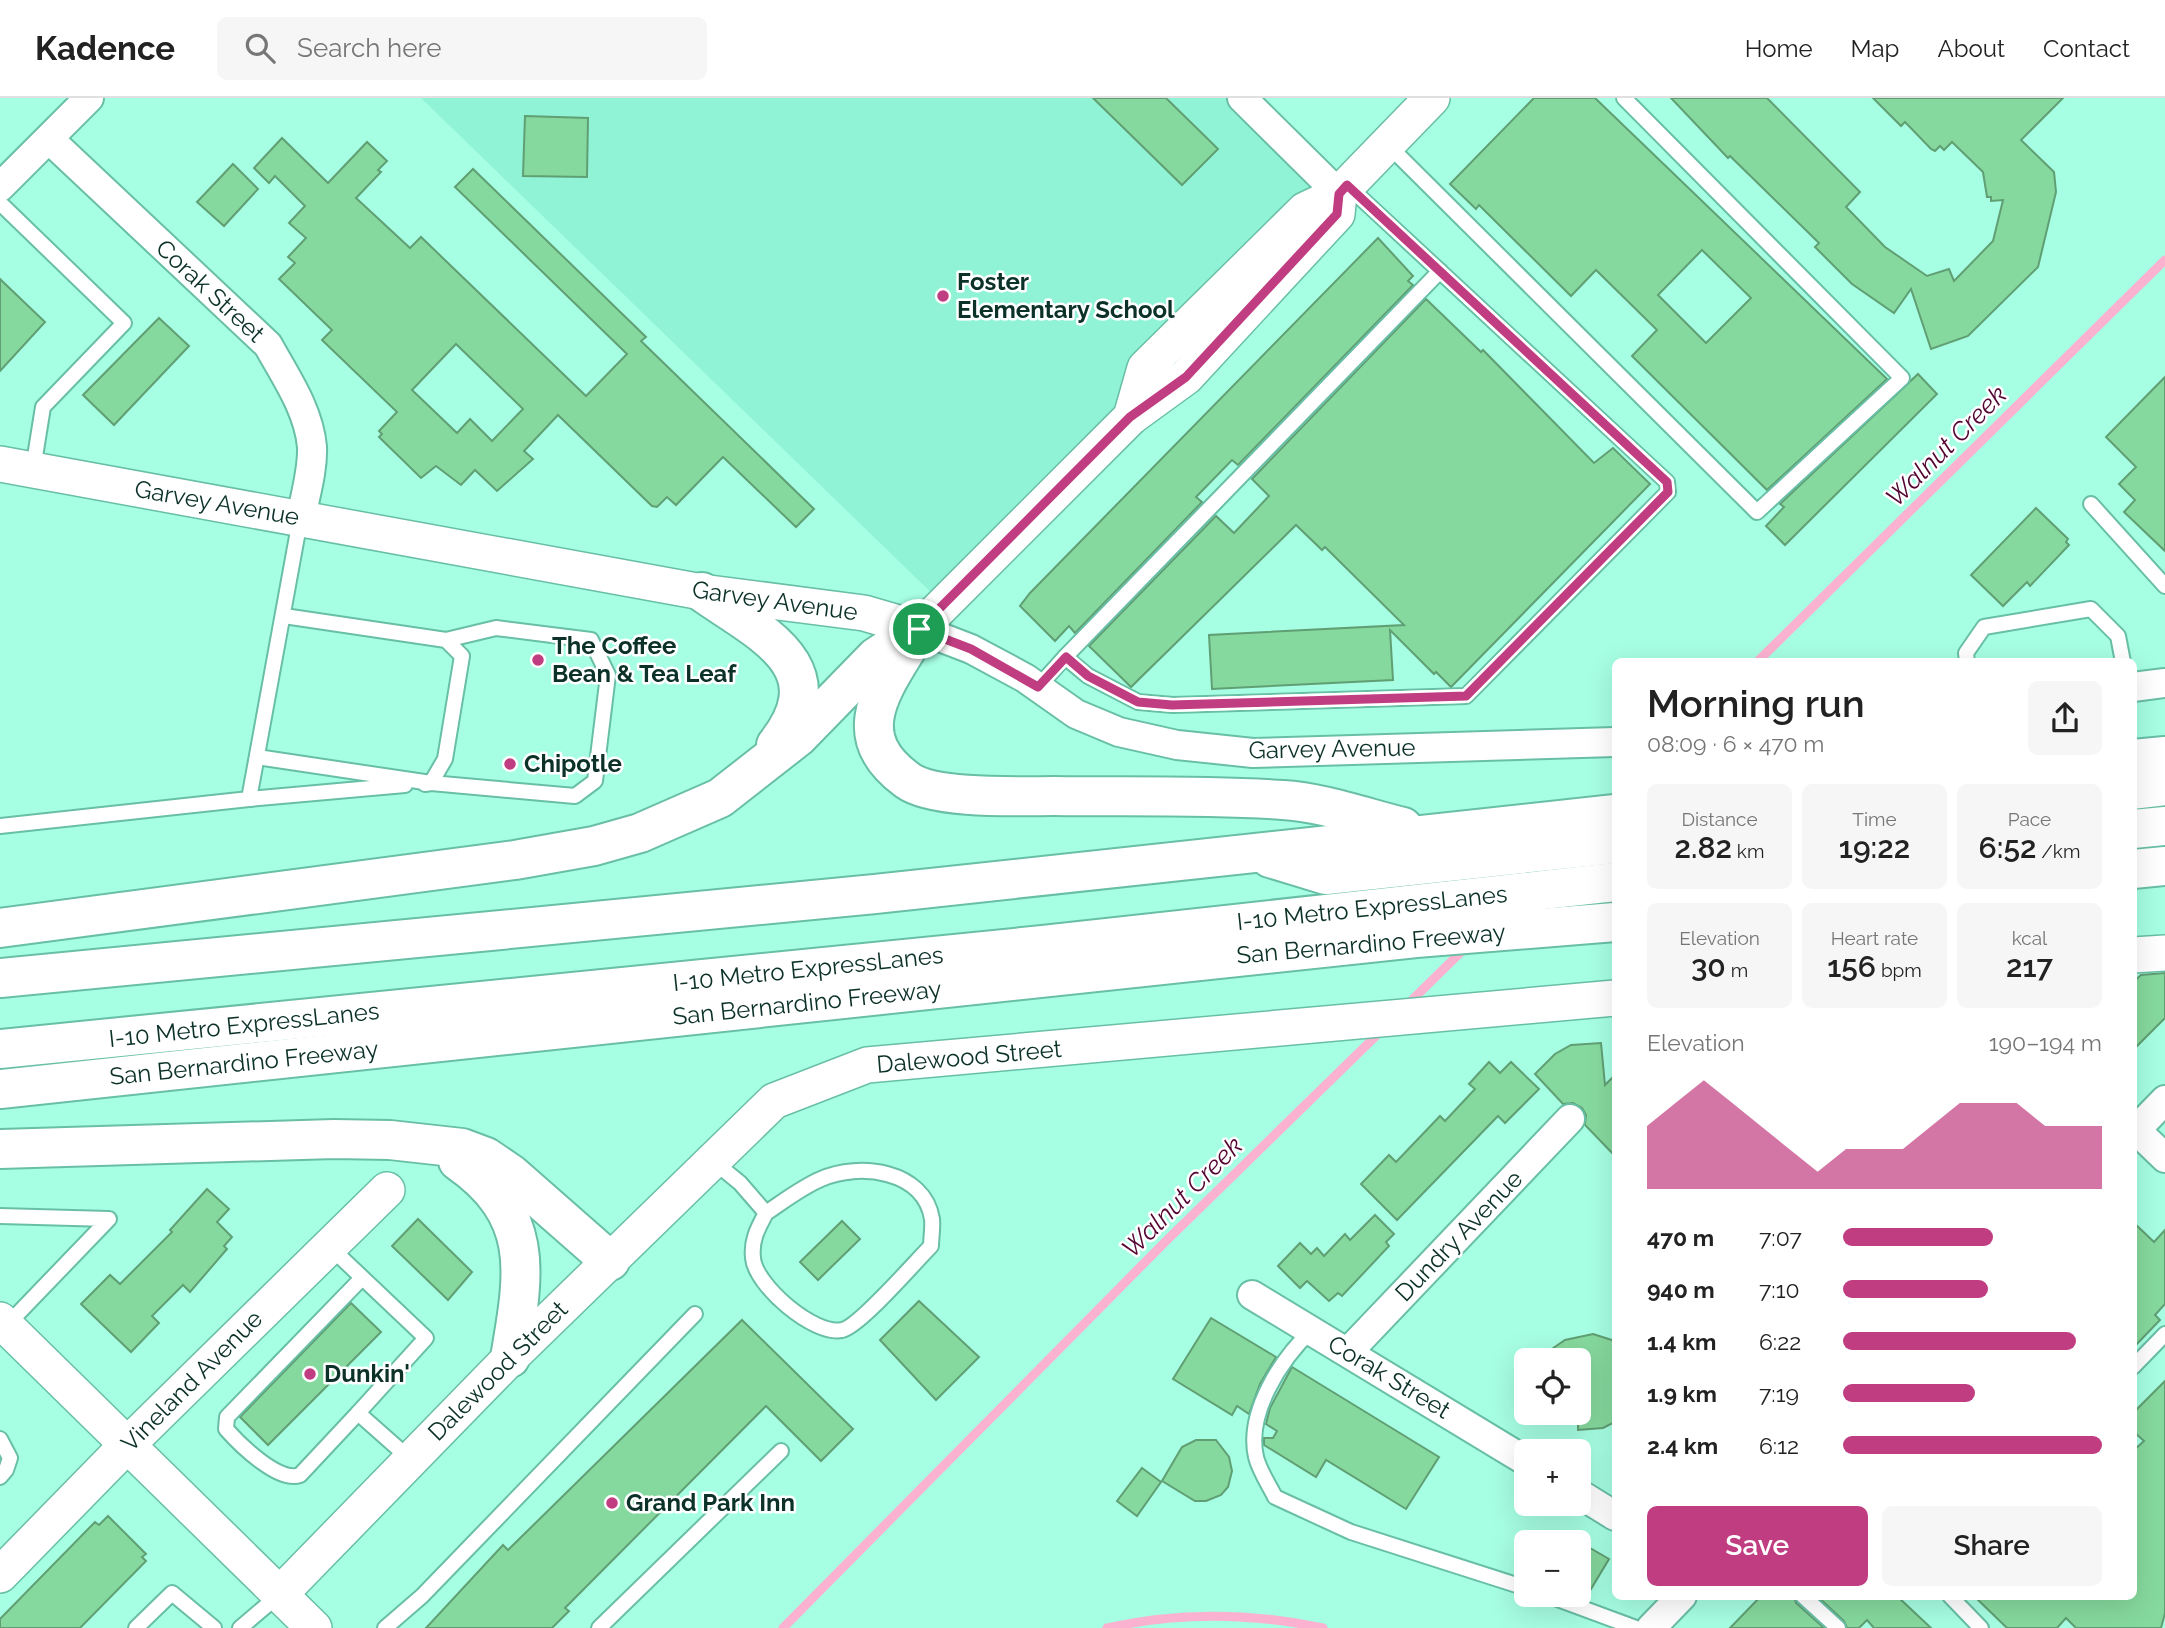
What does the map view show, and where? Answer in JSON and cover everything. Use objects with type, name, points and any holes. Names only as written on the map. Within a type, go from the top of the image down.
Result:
[{"type":"highway","points":[[702,592],[774,640],[794,666],[798,692],[792,720],[755,771]]},
{"type":"highway","points":[[0,928],[488,864],[594,846],[685,816],[720,798],[797,737],[876,657],[919,629]]},
{"type":"highway","points":[[919,629],[873,709],[873,729],[878,747],[909,782],[948,793],[1001,796],[1286,800],[1429,833]]},
{"type":"highway","points":[[2137,758],[2165,755]]},
{"type":"highway","points":[[2137,790],[2165,786]]},
{"type":"highway","points":[[0,978],[847,897],[1612,814]]},
{"type":"highway","points":[[2137,829],[2165,826]]},
{"type":"highway","name":"I-10 Metro ExpressLanes","points":[[1254,854],[1326,874],[1612,844]]},
{"type":"highway","points":[[2137,869],[2165,866]]},
{"type":"highway","name":"I-10 Metro ExpressLanes","points":[[0,1049],[1030,947],[1611,882]]},
{"type":"highway","name":"San Bernardino Freeway","points":[[0,1089],[1416,938],[1612,922]]},
{"type":"highway","points":[[0,1149],[334,1139],[462,1148],[485,1157],[511,1174],[610,1261]]},
{"type":"highway","points":[[433,1144],[485,1183],[507,1212],[519,1241],[523,1274],[510,1358]]},
{"type":"street","points":[[0,187],[89,98]]},
{"type":"street","points":[[1241,98],[1343,189]]},
{"type":"street","points":[[919,629],[1130,417],[1195,368],[1337,214],[1343,189],[1432,98]]},
{"type":"street","name":"Corak Street","points":[[49,139],[268,345],[292,388],[307,424],[312,448],[301,518]]},
{"type":"street","name":"Garvey Avenue","points":[[17,467],[702,592],[864,612],[971,649],[1038,687],[1076,714],[1119,732],[1177,745],[1253,752],[1612,742]]},
{"type":"street","points":[[2137,686],[2165,683]]},
{"type":"street","points":[[2137,956],[2165,953]]},
{"type":"street","name":"Dalewood Street","points":[[280,1594],[510,1358],[774,1101],[867,1065],[1329,1021],[1612,998]]},
{"type":"street","points":[[2137,1130],[2165,1100]]},
{"type":"street","name":"Dundry Avenue","points":[[1348,1352],[1570,1119]]},
{"type":"street","points":[[2137,1134],[2165,1158]]},
{"type":"street","name":"Vineland Avenue","points":[[0,1575],[128,1444],[387,1190]]},
{"type":"street","name":"Corak Street","points":[[1252,1295],[1514,1454]]},
{"type":"street","points":[[3,1323],[314,1628]]},
{"type":"street","points":[[1591,1501],[1612,1514]]},
{"type":"street","points":[[1651,1628],[1678,1600]]},
{"type":"lane","points":[[1387,144],[1756,512],[1902,378],[1624,98]]},
{"type":"lane","points":[[1066,657],[1088,676],[1138,702],[1172,705],[1466,696],[1668,492],[1667,482],[1440,271],[1343,189]]},
{"type":"lane","points":[[0,203],[124,323],[43,407],[17,467]]},
{"type":"lane","points":[[1038,687],[1440,271]]},
{"type":"lane","points":[[2091,504],[2165,586]]},
{"type":"lane","points":[[249,799],[301,518]]},
{"type":"lane","points":[[1967,658],[1966,653],[1984,627],[2091,609],[2118,636],[2122,658]]},
{"type":"lane","points":[[257,757],[431,783],[575,796],[595,780],[608,675],[591,639],[496,628],[446,640],[284,616]]},
{"type":"lane","points":[[431,783],[445,759],[462,656],[446,640]]},
{"type":"lane","points":[[0,826],[249,799],[431,783]]},
{"type":"lane","points":[[713,1161],[740,1183],[766,1213]]},
{"type":"lane","points":[[852,1173],[888,1173],[907,1181],[926,1205],[932,1219],[930,1246],[872,1307],[844,1330],[826,1330],[811,1324],[759,1279],[752,1259],[754,1236],[766,1213],[823,1178],[852,1173]]},
{"type":"lane","points":[[0,1216],[108,1219],[3,1323]]},
{"type":"lane","points":[[329,1246],[426,1338],[300,1475],[292,1478],[279,1474],[226,1429],[227,1417],[362,1278]]},
{"type":"lane","points":[[385,1628],[422,1596],[695,1314]]},
{"type":"lane","points":[[1312,1330],[1294,1347],[1257,1413],[1256,1457],[1275,1497],[1351,1532],[1514,1584]]},
{"type":"lane","points":[[2137,1363],[2165,1334]]},
{"type":"lane","points":[[358,1413],[410,1459]]},
{"type":"lane","points":[[0,1439],[10,1458],[0,1477]]},
{"type":"lane","points":[[599,1628],[781,1451]]},
{"type":"lane","points":[[136,1628],[172,1592],[214,1628]]},
{"type":"lane","points":[[240,1628],[280,1594]]},
{"type":"lane","points":[[1807,1600],[1838,1628]]},
{"type":"lane","points":[[1954,1600],[1981,1628]]},
{"type":"lane","points":[[1579,1607],[1636,1628]]},
{"type":"shaded area","name":"Foster Elementary School","points":[[421,98],[1242,98],[1339,194],[943,604]]},
{"type":"building","points":[[1093,98],[1166,98],[1218,149],[1182,185]]},
{"type":"building","points":[[1534,98],[1595,98],[1887,379],[1767,490],[1632,356],[1657,330],[1596,270],[1571,296],[1479,205],[1476,209],[1450,184]],"holes":[[[1702,250],[1751,298],[1706,343],[1658,295]]]},
{"type":"building","points":[[1671,98],[1767,98],[1860,192],[1846,207],[1885,247],[1927,276],[1949,269],[1954,281],[1993,241],[2003,200],[1991,201],[1991,197],[1987,197],[1983,172],[1952,142],[1944,150],[1940,146],[1935,151],[1931,149],[1905,122],[1901,126],[1873,98],[2063,98],[2021,140],[2054,172],[2056,192],[2038,267],[1968,336],[1931,349],[1911,289],[1894,313],[1852,284],[1815,247],[1819,243],[1730,156],[1728,158]]},
{"type":"building","points":[[525,116],[588,118],[587,177],[523,176]]},
{"type":"building","points":[[282,138],[328,183],[367,142],[387,161],[378,170],[381,172],[356,198],[410,248],[421,237],[586,396],[627,354],[455,187],[473,169],[646,337],[641,341],[814,509],[796,527],[723,457],[676,505],[667,497],[657,507],[652,506],[558,415],[524,451],[533,459],[497,491],[475,470],[461,485],[436,466],[421,478],[379,437],[382,434],[379,431],[397,412],[322,340],[332,330],[279,279],[295,263],[288,257],[306,238],[289,223],[305,206],[275,176],[269,183],[254,168]],"holes":[[[456,344],[523,409],[492,441],[470,419],[457,433],[412,390]]]},
{"type":"building","points":[[233,164],[258,189],[224,226],[197,202]]},
{"type":"building","points":[[1378,238],[1413,276],[1408,281],[1413,285],[1238,465],[1232,460],[1196,497],[1202,502],[1075,633],[1069,626],[1055,641],[1020,606],[1030,593]]},
{"type":"building","points":[[0,279],[45,322],[0,371]]},
{"type":"building","points":[[1426,299],[1481,352],[1483,350],[1594,463],[1613,448],[1650,484],[1451,687],[1436,672],[1434,674],[1390,630],[1393,680],[1212,689],[1209,635],[1404,625],[1325,547],[1322,550],[1296,525],[1131,687],[1089,646],[1216,516],[1234,533],[1269,496],[1252,479]]},
{"type":"building","points":[[159,318],[189,346],[114,425],[83,395]]},
{"type":"building","points":[[1918,374],[1937,394],[1785,545],[1766,526],[1784,507],[1780,504]]},
{"type":"building","points":[[2165,377],[2165,551],[2124,512],[2135,500],[2119,484],[2136,467],[2106,437]]},
{"type":"building","points":[[2036,508],[2068,539],[2066,542],[2069,545],[2030,586],[2027,582],[2003,606],[1971,575]]},
{"type":"building","points":[[2165,973],[2165,1018],[2137,1046],[2137,978],[2141,975]]},
{"type":"building","points":[[1601,1043],[1605,1085],[1612,1078],[1612,1153],[1585,1125],[1586,1115],[1582,1108],[1573,1103],[1563,1104],[1535,1074],[1555,1054],[1571,1045]]},
{"type":"building","points":[[1489,1062],[1500,1073],[1511,1062],[1539,1089],[1505,1123],[1498,1116],[1397,1220],[1361,1184],[1389,1155],[1396,1162],[1440,1116],[1445,1121],[1475,1089],[1469,1084]]},
{"type":"building","points":[[207,1189],[229,1209],[217,1222],[232,1237],[224,1246],[227,1249],[190,1292],[183,1285],[152,1316],[159,1323],[131,1352],[81,1304],[110,1275],[120,1284],[172,1232],[170,1230]]},
{"type":"building","points":[[1375,1215],[1394,1234],[1386,1242],[1389,1246],[1342,1296],[1338,1293],[1329,1301],[1307,1281],[1300,1288],[1278,1266],[1300,1243],[1311,1254],[1317,1248],[1324,1256],[1345,1234],[1350,1240]]},
{"type":"building","points":[[418,1219],[472,1272],[448,1300],[392,1246]]},
{"type":"building","points":[[842,1221],[860,1239],[818,1280],[800,1262]]},
{"type":"building","points":[[2137,1226],[2154,1242],[2165,1230],[2165,1304],[2155,1315],[2160,1320],[2137,1344]]},
{"type":"building","points":[[919,1301],[979,1357],[936,1400],[880,1340]]},
{"type":"building","name":"Dunkin'","points":[[351,1303],[381,1332],[268,1445],[240,1417]]},
{"type":"building","points":[[1211,1318],[1276,1357],[1260,1384],[1249,1414],[1237,1406],[1232,1415],[1173,1379]]},
{"type":"building","name":"Grand Park Inn","points":[[742,1320],[853,1429],[821,1461],[766,1406],[565,1608],[569,1611],[552,1628],[426,1628],[503,1545],[508,1550]]},
{"type":"building","points":[[1593,1334],[1612,1340],[1612,1424],[1603,1428],[1578,1430],[1578,1425],[1591,1425],[1591,1348],[1553,1348],[1565,1340]]},
{"type":"building","points":[[1292,1367],[1439,1457],[1406,1509],[1326,1460],[1316,1477],[1264,1445],[1264,1438],[1273,1438],[1277,1431],[1266,1424],[1270,1408]]},
{"type":"building","points":[[2165,1381],[2165,1613],[2161,1628],[2076,1628],[2066,1618],[2057,1628],[2007,1628],[1978,1600],[2137,1600],[2137,1447],[2144,1441],[2137,1435],[2137,1409]]},
{"type":"building","points":[[1196,1440],[1216,1440],[1229,1457],[1232,1471],[1228,1487],[1221,1495],[1206,1501],[1195,1501],[1162,1481],[1182,1447]]},
{"type":"building","points":[[1142,1468],[1161,1482],[1137,1516],[1117,1501]]},
{"type":"building","points":[[108,1516],[146,1554],[142,1557],[146,1561],[80,1628],[0,1628],[0,1619],[95,1522],[99,1525]]},
{"type":"building","points":[[1591,1549],[1609,1559],[1591,1589]]},
{"type":"building","points":[[1757,1600],[1795,1600],[1824,1628],[1730,1628]]},
{"type":"building","points":[[1821,1600],[1901,1600],[1931,1628],[1874,1628],[1867,1620],[1859,1628],[1847,1628],[1844,1621]]},
{"type":"waterway","name":"Walnut Creek","points":[[1761,658],[2165,260]]},
{"type":"waterway","name":"Walnut Creek","points":[[1407,1005],[1467,946]]},
{"type":"waterway","name":"Walnut Creek","points":[[783,1628],[1166,1241],[1382,1030]]},
{"type":"waterway","name":"Walnut Creek","points":[[1107,1628],[1160,1619],[1215,1616],[1269,1619],[1323,1628]]},
{"type":"place","name":"Foster Elementary School","points":[[943,296]]},
{"type":"place","name":"The Coffee Bean & Tea Leaf","points":[[538,660]]},
{"type":"place","name":"Chipotle","points":[[510,764]]},
{"type":"place","name":"Dunkin'","points":[[310,1374]]},
{"type":"place","name":"Grand Park Inn","points":[[612,1503]]},
{"type":"route","points":[[1347,185],[1667,482],[1670,488],[1466,696],[1172,705],[1138,702],[1088,676],[1066,657],[1038,687],[971,649],[919,629],[1130,417],[1186,377],[1337,214],[1339,194],[1347,185]]}]
